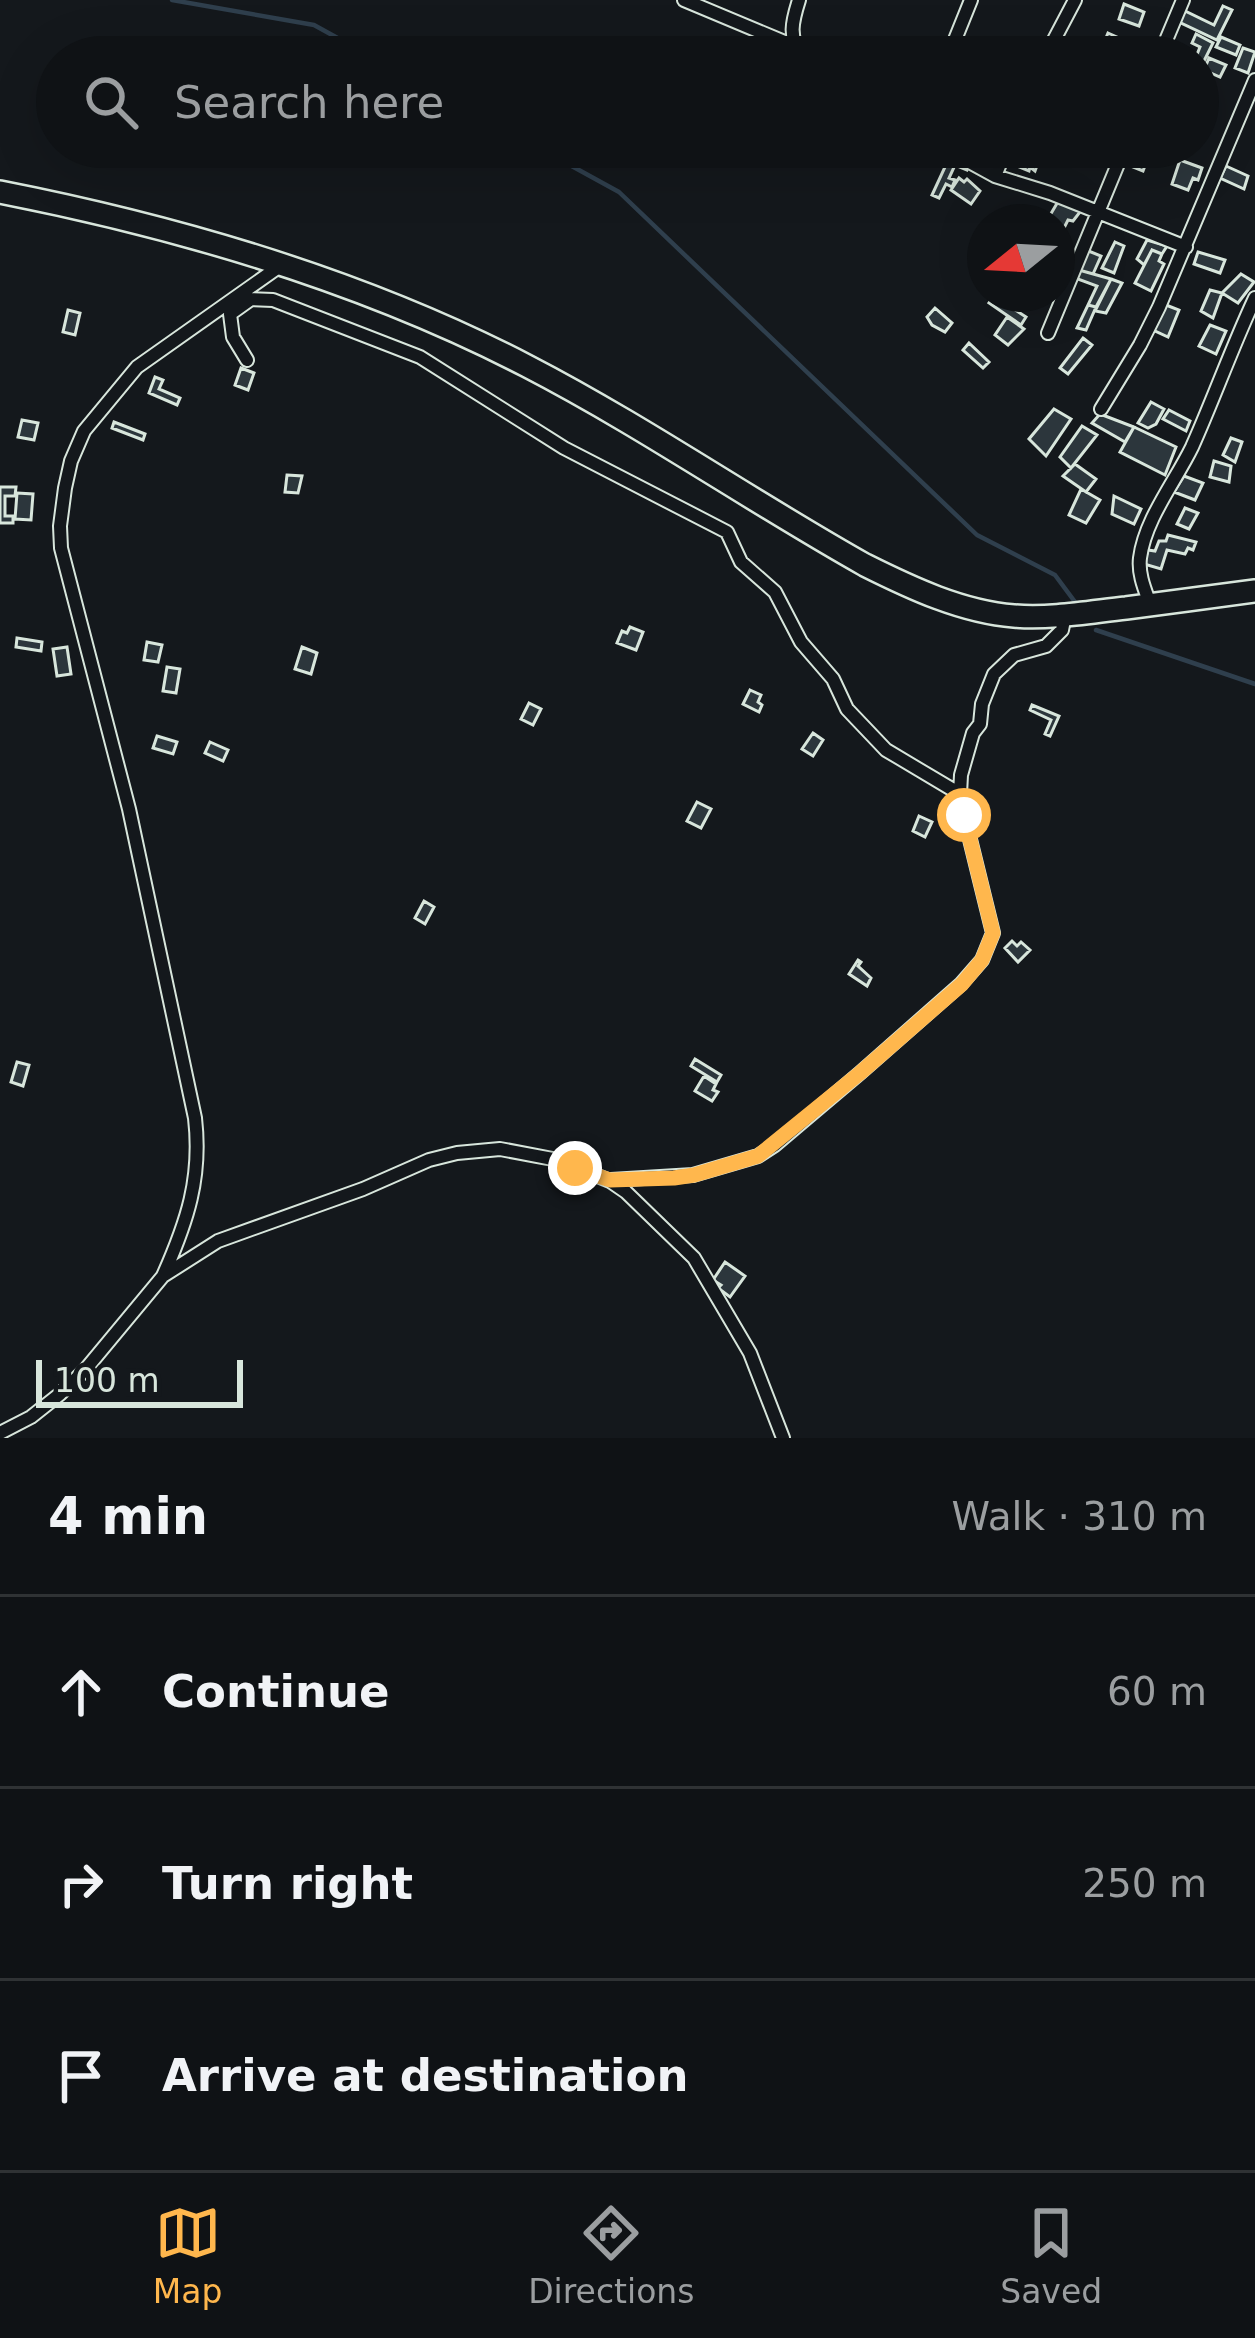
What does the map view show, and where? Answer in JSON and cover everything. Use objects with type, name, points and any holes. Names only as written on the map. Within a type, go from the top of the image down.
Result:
[{"type":"main road","points":[[0,192],[162,229],[369,296],[468,337],[528,366],[815,537],[904,584],[978,609],[1015,616],[1065,614],[1255,591]]},
{"type":"street","points":[[684,0],[764,36]]},
{"type":"street","points":[[792,36],[799,0]]},
{"type":"street","points":[[956,36],[971,0]]},
{"type":"street","points":[[1057,36],[1075,0]]},
{"type":"street","points":[[1168,36],[1183,0]]},
{"type":"street","points":[[1219,167],[1255,80]]},
{"type":"street","points":[[980,168],[1186,247]]},
{"type":"street","points":[[995,176],[998,168]]},
{"type":"street","points":[[1048,333],[1116,168]]},
{"type":"street","points":[[1101,409],[1140,345],[1219,168]]},
{"type":"street","points":[[0,1433],[31,1417],[72,1382],[163,1276],[180,1238],[197,1178],[197,1133],[129,809],[64,561],[60,526],[65,488],[84,431],[137,367],[280,266]]},
{"type":"street","points":[[1150,604],[1140,569],[1148,532],[1192,446],[1255,298]]},
{"type":"street","points":[[247,360],[233,337],[230,314],[251,299],[273,299],[420,357],[564,448],[727,532],[741,562],[775,592],[801,641],[833,679],[847,709],[886,750],[960,794]]},
{"type":"street","points":[[610,1180],[694,1175],[758,1156],[962,984],[982,960],[993,933],[960,794],[961,775],[994,674],[1014,656],[1046,646],[1062,630],[1065,614]]},
{"type":"street","points":[[163,1276],[218,1241],[363,1190],[430,1160],[500,1149],[558,1160],[610,1180],[694,1258],[749,1353],[783,1438]]},
{"type":"building","points":[[1124,4],[1144,12],[1139,26],[1119,19]]},
{"type":"building","points":[[1223,6],[1232,10],[1219,36],[1179,22],[1185,11],[1214,25]]},
{"type":"building","points":[[1221,37],[1240,45],[1236,55],[1219,48]]},
{"type":"building","points":[[1243,48],[1255,52],[1248,73],[1235,68]]},
{"type":"building","points":[[1226,166],[1248,176],[1244,189],[1220,178]]},
{"type":"building","points":[[945,168],[954,168],[949,178],[955,180],[952,187],[946,184],[939,198],[932,195]]},
{"type":"building","points":[[1177,168],[1202,168],[1188,190],[1172,184]]},
{"type":"building","points":[[959,178],[980,191],[971,204],[951,190]]},
{"type":"building","points":[[1147,240],[1167,246],[1162,254],[1152,250],[1144,265],[1137,259]]},
{"type":"building","points":[[1115,242],[1124,246],[1114,273],[1102,268]]},
{"type":"building","points":[[1086,250],[1101,256],[1093,274],[1079,270]]},
{"type":"building","points":[[1152,250],[1162,254],[1159,261],[1164,264],[1151,291],[1135,283]]},
{"type":"building","points":[[1198,252],[1225,260],[1220,273],[1194,264]]},
{"type":"building","points":[[1079,270],[1111,279],[1096,307],[1088,305],[1097,286],[1075,278]]},
{"type":"building","points":[[1241,274],[1254,282],[1238,303],[1222,293]]},
{"type":"building","points":[[1111,279],[1122,283],[1106,313],[1095,311]]},
{"type":"building","points":[[1210,290],[1222,293],[1213,318],[1201,311]]},
{"type":"building","points":[[1088,305],[1096,307],[1086,330],[1077,328]]},
{"type":"building","points":[[1166,305],[1179,310],[1168,337],[1153,330]]},
{"type":"building","points":[[935,308],[952,323],[945,332],[927,317]]},
{"type":"building","points":[[68,310],[80,313],[75,335],[63,332]]},
{"type":"building","points":[[1002,312],[1026,317],[1021,325]]},
{"type":"building","points":[[1007,317],[1024,329],[1008,345],[995,335]]},
{"type":"building","points":[[1210,325],[1226,331],[1216,354],[1199,346]]},
{"type":"building","points":[[1083,338],[1092,345],[1068,374],[1060,368]]},
{"type":"building","points":[[969,343],[989,362],[983,368],[963,350]]},
{"type":"building","points":[[241,368],[254,373],[248,390],[235,385]]},
{"type":"building","points":[[155,377],[163,380],[159,389],[180,398],[177,405],[149,393]]},
{"type":"building","points":[[1151,402],[1164,409],[1148,428],[1138,423]]},
{"type":"building","points":[[1054,409],[1071,419],[1046,456],[1029,439]]},
{"type":"building","points":[[1169,410],[1190,421],[1186,431],[1163,419]]},
{"type":"building","points":[[1100,414],[1134,427],[1125,442],[1092,423]]},
{"type":"building","points":[[22,420],[38,423],[34,440],[18,437]]},
{"type":"building","points":[[114,422],[145,434],[143,440],[112,428]]},
{"type":"building","points":[[1082,426],[1097,435],[1071,468],[1060,457]]},
{"type":"building","points":[[1134,427],[1176,447],[1165,475],[1120,452]]},
{"type":"building","points":[[1231,438],[1242,442],[1235,462],[1223,455]]},
{"type":"building","points":[[1214,461],[1231,466],[1229,482],[1210,477]]},
{"type":"building","points":[[1075,464],[1096,479],[1086,492],[1063,476]]},
{"type":"building","points":[[287,475],[302,476],[298,493],[285,492]]},
{"type":"building","points":[[1184,476],[1203,483],[1195,500],[1174,492]]},
{"type":"building","points":[[0,487],[16,487],[15,496],[5,496],[5,516],[13,516],[13,523],[0,523]]},
{"type":"building","points":[[1081,489],[1100,500],[1086,523],[1069,515]]},
{"type":"building","points":[[17,493],[33,494],[31,520],[15,519]]},
{"type":"building","points":[[1114,496],[1141,509],[1134,524],[1112,514]]},
{"type":"building","points":[[1185,508],[1198,513],[1189,529],[1177,524]]},
{"type":"building","points":[[1168,535],[1196,542],[1193,550],[1188,548],[1185,554],[1167,550],[1161,569],[1144,564],[1148,550],[1155,551]]},
{"type":"building","points":[[630,627],[643,632],[636,650],[617,643],[622,631],[627,633]]},
{"type":"building","points":[[17,638],[42,642],[41,651],[16,647]]},
{"type":"building","points":[[147,642],[162,645],[158,662],[144,660]]},
{"type":"building","points":[[67,647],[71,674],[57,676],[53,649]]},
{"type":"building","points":[[302,647],[317,653],[311,674],[295,669]]},
{"type":"building","points":[[167,667],[180,669],[176,693],[163,691]]},
{"type":"building","points":[[750,690],[761,695],[759,712],[743,704]]},
{"type":"building","points":[[529,703],[541,709],[533,725],[521,719]]},
{"type":"building","points":[[1032,705],[1059,716],[1050,736],[1045,734],[1051,720],[1030,710]]},
{"type":"building","points":[[813,733],[823,740],[813,756],[802,749]]},
{"type":"building","points":[[157,736],[177,742],[173,754],[153,748]]},
{"type":"building","points":[[210,742],[228,750],[223,761],[205,753]]},
{"type":"building","points":[[697,802],[711,809],[701,828],[687,821]]},
{"type":"building","points":[[919,816],[932,822],[925,837],[913,831]]},
{"type":"building","points":[[424,901],[434,907],[425,924],[415,918]]},
{"type":"building","points":[[1012,941],[1030,950],[1018,962],[1005,948]]},
{"type":"building","points":[[858,960],[871,978],[867,986],[849,974]]},
{"type":"building","points":[[695,1059],[721,1075],[717,1082],[691,1066]]},
{"type":"building","points":[[17,1062],[29,1065],[23,1086],[11,1082]]},
{"type":"building","points":[[704,1076],[716,1084],[713,1090],[718,1092],[712,1101],[695,1091]]},
{"type":"building","points":[[725,1262],[745,1276],[730,1297],[713,1280]]},
{"type":"waterway","points":[[172,0],[314,25],[334,36]]},
{"type":"waterway","points":[[575,168],[619,192],[977,535],[1055,575],[1078,606]]},
{"type":"waterway","points":[[1096,630],[1255,684]]},
{"type":"route","points":[[575,1168],[610,1180],[674,1178],[758,1156],[962,984],[982,960],[993,933],[964,815]]}]
